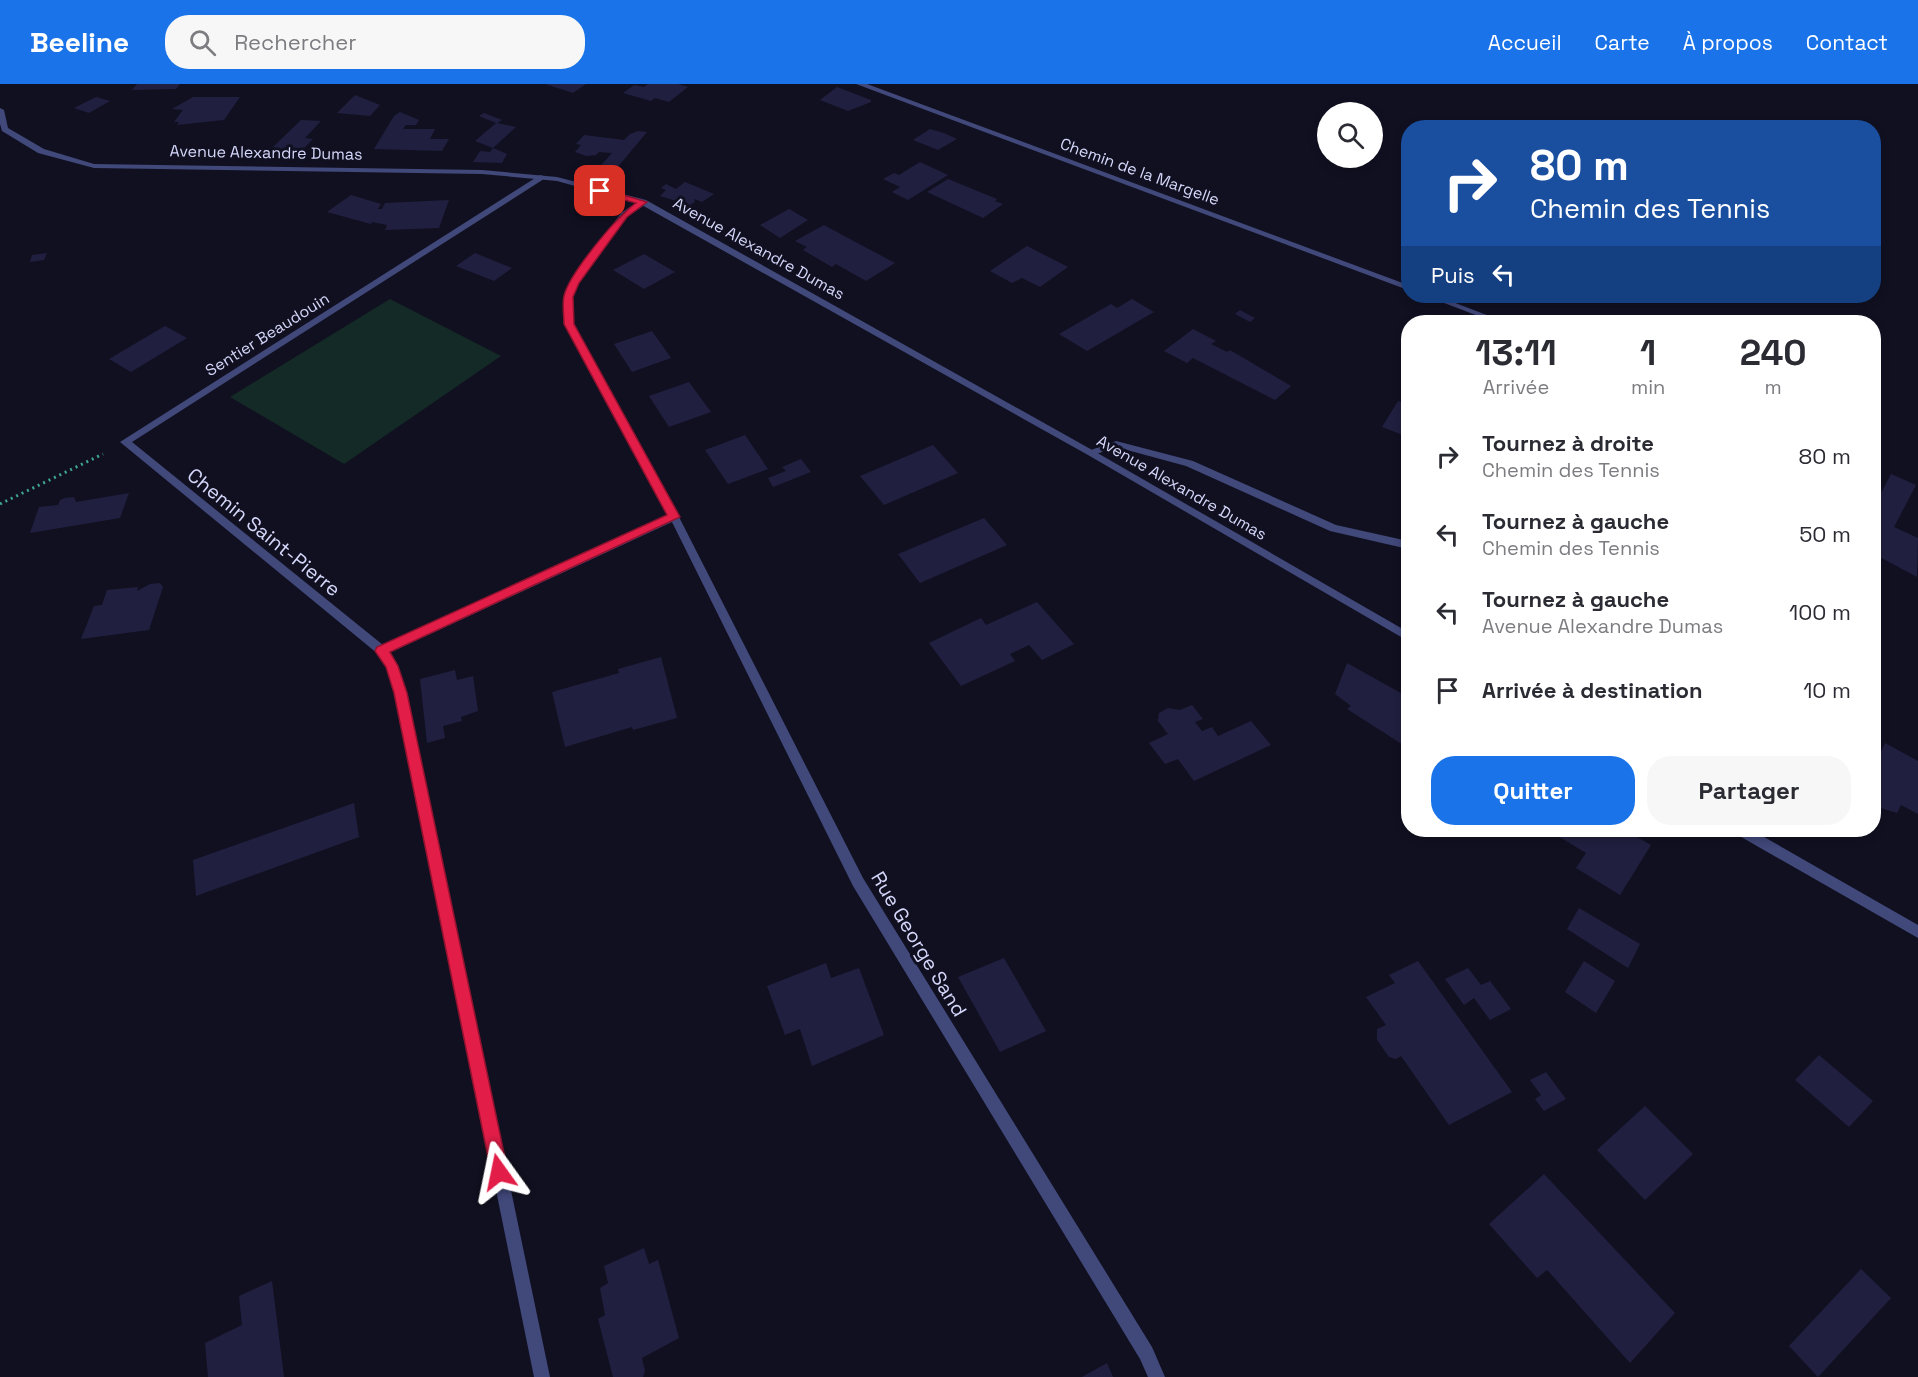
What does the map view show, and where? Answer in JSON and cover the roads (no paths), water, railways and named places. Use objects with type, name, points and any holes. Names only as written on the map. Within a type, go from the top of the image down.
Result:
[{"type":"street","name":"Chemin de la Margelle","points":[[860,84],[1401,285]]},
{"type":"street","name":"Avenue Alexandre Dumas","points":[[0,110],[5,129],[41,151],[94,166],[482,172],[543,177],[643,202],[1090,453],[1401,633]]},
{"type":"street","name":"Sentier Beaudouin","points":[[125,442],[543,177]]},
{"type":"street","name":"Rue George Sand","points":[[643,202],[624,215],[574,283],[568,297],[569,324],[674,517],[858,882],[1139,1343],[1157,1377]]},
{"type":"street","points":[[1449,303],[1482,315]]},
{"type":"street","name":"Chemin Saint-Pierre","points":[[125,442],[381,651]]},
{"type":"street","points":[[1090,453],[1116,444],[1189,463],[1334,528],[1401,543]]},
{"type":"street","points":[[542,1377],[400,693],[392,666],[381,651],[674,517]]},
{"type":"street","points":[[1753,837],[1918,932]]}]
